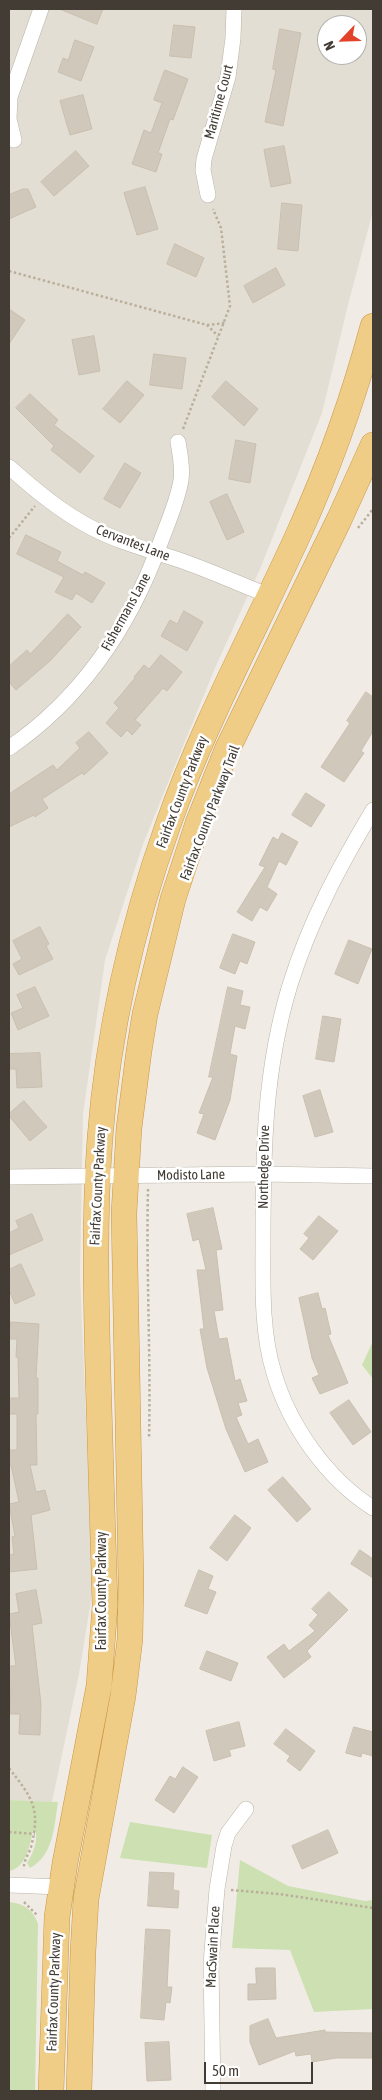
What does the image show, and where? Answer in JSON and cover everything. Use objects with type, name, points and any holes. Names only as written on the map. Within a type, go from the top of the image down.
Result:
[{"type":"highway","name":"Fairfax County Parkway","points":[[51,2091],[54,1964],[61,1888],[99,1686],[104,1631],[105,1605],[96,1298],[100,1134],[113,1033],[124,977],[143,903],[167,826],[212,717],[270,596],[320,484],[350,401],[373,326]]},
{"type":"highway","name":"Fairfax County Parkway","points":[[79,2091],[86,1899],[124,1696],[131,1614],[124,1260],[125,1176],[133,1090],[144,1023],[163,934],[185,860],[227,750],[340,520],[373,445]]},
{"type":"street","points":[[14,140],[9,119],[10,97],[41,9]]},
{"type":"street","name":"Maritime Court","points":[[208,195],[203,170],[204,158],[228,77],[233,38],[234,9]]},
{"type":"street","name":"Fishermans Lane","points":[[9,748],[50,715],[84,680],[114,640],[143,588],[157,553],[181,480],[182,466],[178,442]]},
{"type":"street","name":"Cervantes Lane","points":[[9,467],[75,519],[93,528],[123,542],[270,596]]},
{"type":"street","name":"Northedge Drive","points":[[373,810],[329,887],[304,944],[290,986],[279,1026],[266,1099],[263,1174],[265,1322],[274,1372],[287,1408],[306,1441],[326,1467],[357,1498],[373,1508]]},
{"type":"street","name":"Modisto Lane","points":[[9,1177],[263,1174],[373,1176]]},
{"type":"street","name":"MacSwain Place","points":[[213,2091],[211,1964],[217,1889],[224,1846],[228,1834],[246,1809]]},
{"type":"street","points":[[9,1885],[61,1888]]},
{"type":"path","points":[[178,442],[230,306],[221,228],[208,195]]},
{"type":"path","points":[[9,271],[207,325],[225,323]]},
{"type":"path","points":[[207,325],[218,336]]},
{"type":"path","points":[[9,538],[44,496]]},
{"type":"path","points":[[354,531],[373,508]]},
{"type":"path","points":[[9,1768],[30,1796],[37,1817],[24,1869]]},
{"type":"path","points":[[9,1832],[34,1834]]},
{"type":"path","points":[[217,1889],[279,1894],[373,1908]]},
{"type":"shaded area","points":[[9,9],[373,9],[373,211],[322,413],[260,569],[215,668],[143,844],[105,960],[83,1114],[80,1274],[93,1588],[79,1674],[52,1802],[9,1800]]},
{"type":"green space","points":[[373,1341],[373,1379],[362,1365]]},
{"type":"green space","points":[[9,1800],[58,1802],[52,1839],[44,1856],[30,1868],[27,1863],[33,1852],[36,1840],[36,1832],[33,1830],[29,1849],[23,1861],[15,1869],[9,1871]]},
{"type":"green space","points":[[130,1822],[212,1835],[207,1868],[120,1858]]},
{"type":"green space","points":[[240,1860],[288,1886],[365,1901],[373,1900],[373,2009],[314,2012],[290,1950],[232,1948]]},
{"type":"green space","points":[[9,1902],[27,1908],[38,1924],[35,2091],[9,2091]]},
{"type":"building","points":[[60,9],[103,9],[97,24]]},
{"type":"building","points":[[174,25],[195,27],[191,58],[170,56]]},
{"type":"building","points":[[280,29],[301,33],[283,126],[265,122],[276,70],[273,69]]},
{"type":"building","points":[[75,40],[94,47],[81,81],[58,72],[63,58],[68,60]]},
{"type":"building","points":[[165,70],[188,79],[173,120],[170,119],[158,153],[162,154],[156,172],[132,164],[144,130],[151,133],[162,103],[154,100]]},
{"type":"building","points":[[83,95],[92,129],[70,135],[60,101]]},
{"type":"building","points":[[284,146],[291,183],[271,187],[264,150]]},
{"type":"building","points":[[76,151],[89,166],[54,196],[41,182]]},
{"type":"building","points":[[145,187],[158,229],[137,235],[124,193]]},
{"type":"building","points":[[23,189],[28,189],[36,207],[9,219],[9,195]]},
{"type":"building","points":[[282,203],[302,205],[298,251],[278,249]]},
{"type":"building","points":[[175,244],[204,258],[196,277],[167,264]]},
{"type":"building","points":[[276,268],[285,285],[253,303],[244,286]]},
{"type":"building","points":[[9,309],[25,320],[9,344]]},
{"type":"building","points":[[94,336],[100,371],[79,375],[72,340]]},
{"type":"building","points":[[154,354],[186,358],[182,389],[150,385]]},
{"type":"building","points":[[127,381],[144,395],[120,423],[103,409]]},
{"type":"building","points":[[226,381],[258,409],[244,426],[212,397]]},
{"type":"building","points":[[30,394],[58,420],[54,425],[94,456],[80,473],[51,450],[54,446],[16,408]]},
{"type":"building","points":[[236,440],[256,444],[250,483],[229,479]]},
{"type":"building","points":[[125,463],[141,473],[120,508],[104,499]]},
{"type":"building","points":[[227,494],[244,532],[227,540],[210,502]]},
{"type":"building","points":[[26,535],[61,552],[57,561],[83,575],[85,572],[105,583],[92,603],[76,593],[72,600],[55,592],[64,577],[17,554]]},
{"type":"building","points":[[184,611],[203,622],[187,651],[161,636],[170,620],[177,624]]},
{"type":"building","points":[[68,614],[81,627],[51,660],[16,690],[9,682],[9,666],[27,650],[30,654]]},
{"type":"building","points":[[161,655],[182,672],[167,691],[163,688],[135,720],[141,725],[132,735],[127,730],[121,737],[106,723],[119,708],[114,703],[144,665],[149,669]]},
{"type":"building","points":[[366,692],[373,697],[373,731],[361,751],[364,753],[344,782],[321,767],[350,723],[347,721]]},
{"type":"building","points":[[89,732],[108,753],[84,775],[82,773],[42,799],[48,808],[35,817],[34,815],[9,827],[9,794],[53,765],[57,770],[80,748],[76,743]]},
{"type":"building","points":[[306,793],[325,805],[311,827],[292,815]]},
{"type":"building","points":[[282,833],[298,842],[286,865],[279,861],[267,887],[277,894],[267,911],[260,907],[252,921],[237,912],[265,867],[259,865],[273,837],[278,840]]},
{"type":"building","points":[[40,927],[49,944],[46,946],[53,959],[19,975],[13,964],[22,959],[13,941]]},
{"type":"building","points":[[233,934],[255,942],[247,964],[240,961],[235,974],[220,968]]},
{"type":"building","points":[[349,940],[372,949],[358,984],[335,974]]},
{"type":"building","points":[[35,987],[49,1016],[18,1030],[11,1013],[23,1008],[17,995]]},
{"type":"building","points":[[228,987],[243,991],[240,1005],[250,1007],[245,1029],[235,1026],[230,1054],[237,1056],[230,1100],[215,1140],[197,1133],[204,1114],[199,1113],[213,1077],[209,1077]]},
{"type":"building","points":[[323,1016],[341,1019],[334,1062],[316,1059]]},
{"type":"building","points":[[40,1053],[42,1087],[17,1088],[16,1069],[9,1069],[9,1054]]},
{"type":"building","points":[[320,1090],[333,1132],[315,1137],[303,1096]]},
{"type":"building","points":[[24,1101],[47,1127],[30,1141],[9,1116]]},
{"type":"building","points":[[213,1208],[222,1249],[216,1250],[223,1310],[214,1311],[219,1339],[227,1338],[235,1381],[240,1379],[247,1401],[238,1403],[242,1415],[236,1417],[248,1444],[258,1439],[268,1462],[245,1472],[226,1429],[207,1368],[200,1329],[204,1329],[197,1270],[206,1270],[199,1239],[193,1241],[187,1214]]},
{"type":"building","points":[[32,1214],[43,1240],[9,1255],[9,1233],[19,1228],[16,1221]]},
{"type":"building","points":[[319,1216],[338,1231],[313,1260],[300,1249],[309,1238],[304,1234]]},
{"type":"building","points":[[21,1264],[35,1295],[15,1304],[9,1290],[9,1270]]},
{"type":"building","points":[[318,1293],[322,1309],[325,1308],[331,1334],[328,1335],[348,1383],[320,1394],[312,1378],[319,1375],[312,1358],[299,1298]]},
{"type":"building","points":[[11,1322],[39,1324],[36,1378],[38,1378],[38,1414],[36,1414],[37,1465],[30,1465],[36,1492],[45,1490],[50,1510],[31,1515],[37,1569],[9,1572],[9,1555],[14,1554],[12,1537],[15,1536],[9,1504],[19,1502],[11,1465],[9,1466],[9,1450],[17,1450],[17,1414],[9,1414],[9,1398],[19,1398],[18,1357],[16,1357],[17,1339],[10,1339]]},
{"type":"building","points":[[349,1400],[371,1432],[353,1445],[330,1413]]},
{"type":"building","points":[[283,1477],[311,1509],[297,1522],[268,1490]]},
{"type":"building","points":[[235,1515],[251,1528],[227,1561],[210,1548]]},
{"type":"building","points":[[360,1550],[373,1559],[373,1578],[351,1564]]},
{"type":"building","points":[[199,1570],[213,1576],[208,1589],[216,1592],[207,1614],[185,1606]]},
{"type":"building","points":[[36,1590],[42,1623],[32,1625],[41,1704],[40,1735],[19,1734],[20,1714],[10,1714],[11,1683],[9,1683],[9,1666],[16,1666],[9,1614],[19,1612],[16,1594]]},
{"type":"building","points":[[329,1592],[348,1610],[307,1651],[311,1657],[284,1678],[267,1657],[284,1644],[289,1651],[315,1631],[309,1625],[318,1615],[312,1609]]},
{"type":"building","points":[[207,1651],[238,1663],[231,1681],[200,1669]]},
{"type":"building","points":[[239,1722],[245,1746],[229,1750],[231,1756],[214,1761],[206,1731]]},
{"type":"building","points":[[354,1727],[373,1732],[373,1756],[362,1753],[361,1757],[346,1753]]},
{"type":"building","points":[[286,1729],[315,1751],[300,1771],[287,1761],[290,1756],[274,1744]]},
{"type":"building","points":[[183,1767],[198,1777],[174,1813],[155,1800],[170,1776],[175,1779]]},
{"type":"building","points":[[328,1830],[338,1853],[302,1869],[292,1846]]},
{"type":"building","points":[[150,1872],[174,1873],[173,1890],[179,1891],[178,1908],[148,1906]]},
{"type":"building","points":[[146,1929],[170,1930],[167,1987],[172,1987],[170,2003],[166,2002],[164,2020],[141,2018]]},
{"type":"building","points":[[256,1968],[275,1968],[276,1999],[248,2000],[248,1984],[256,1984]]},
{"type":"building","points":[[268,2019],[276,2038],[325,2030],[325,2032],[373,2033],[373,2058],[336,2058],[312,2062],[311,2054],[296,2056],[295,2051],[259,2065],[250,2042],[250,2026]]},
{"type":"building","points":[[169,2042],[171,2080],[147,2081],[145,2043]]}]
